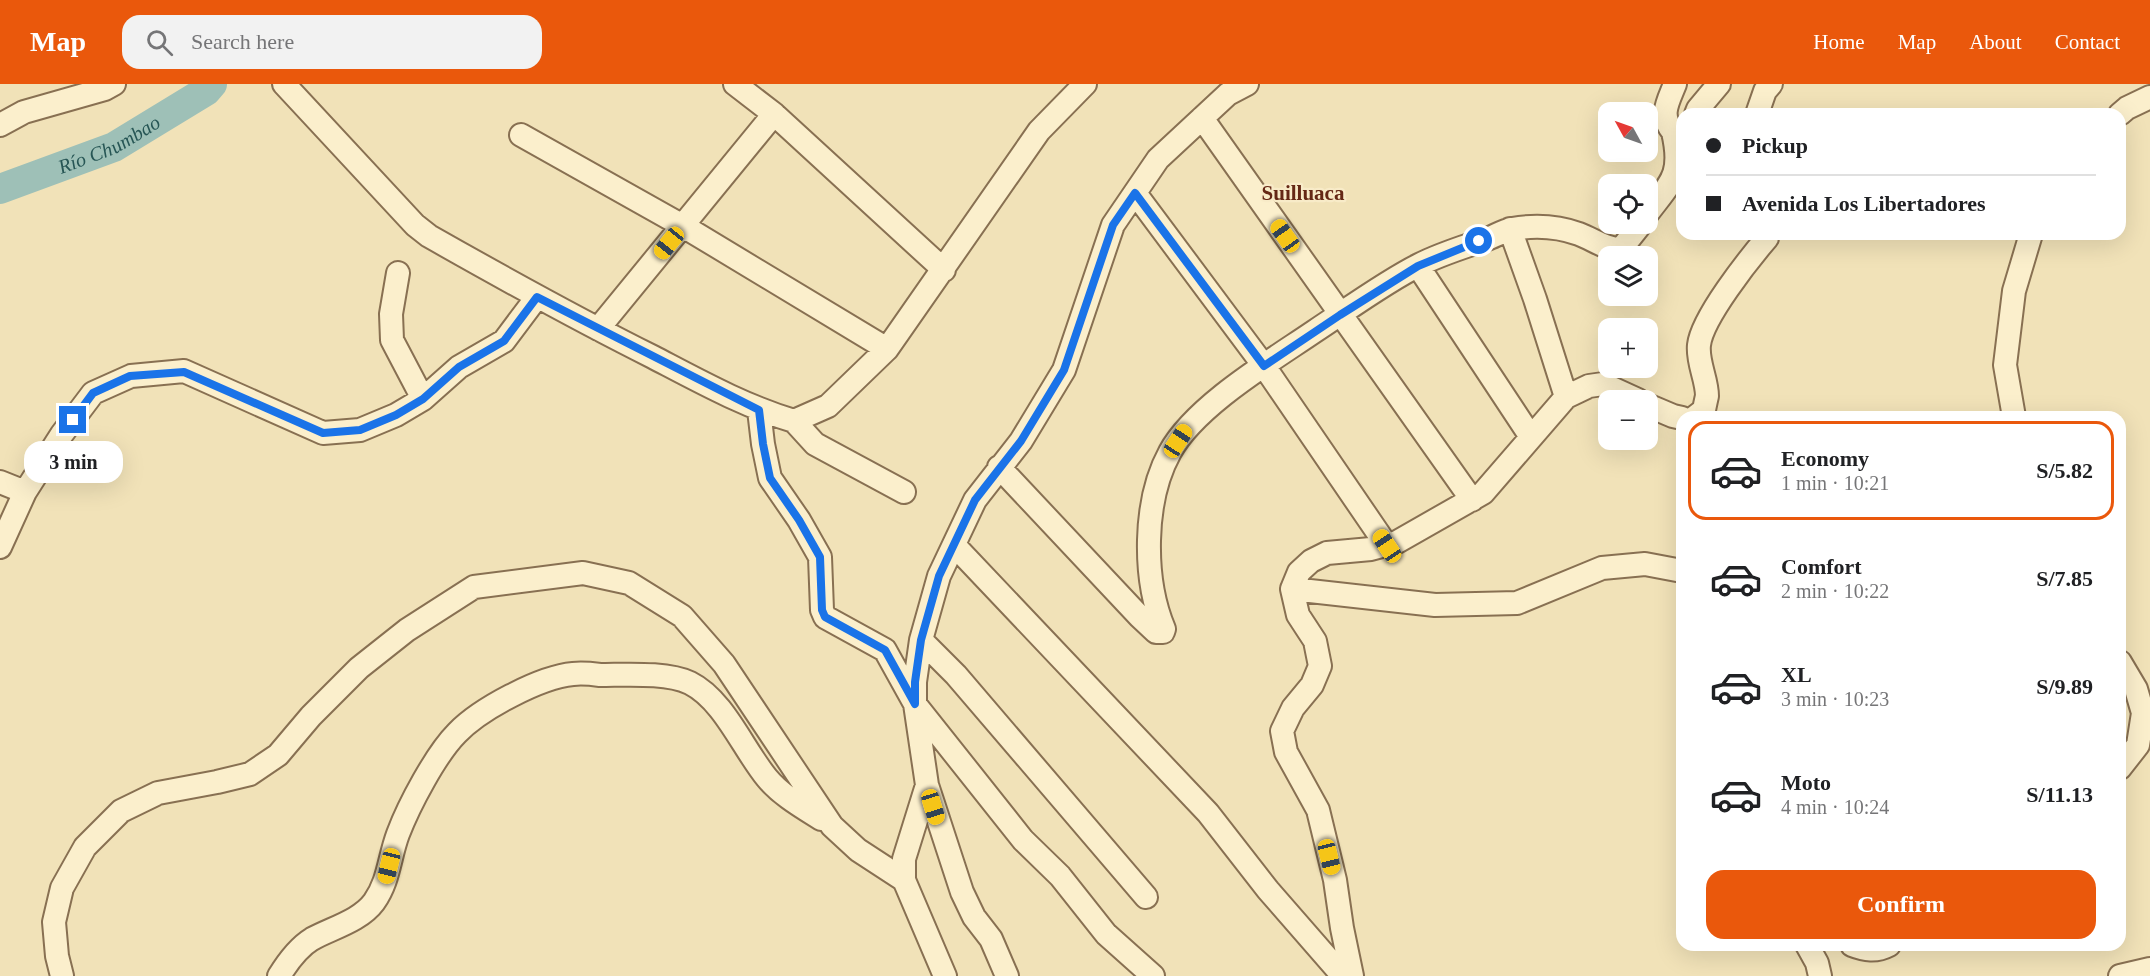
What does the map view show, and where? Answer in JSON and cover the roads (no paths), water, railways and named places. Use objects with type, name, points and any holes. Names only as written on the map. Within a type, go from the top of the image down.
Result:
[{"type":"street","points":[[0,125],[24,112],[105,89],[114,84]]},
{"type":"street","points":[[284,84],[422,231],[598,329],[759,410],[794,422],[815,444],[904,492]]},
{"type":"street","points":[[735,84],[774,114],[944,270]]},
{"type":"street","points":[[794,422],[828,406],[887,349],[1039,131],[1085,84]]},
{"type":"street","points":[[1007,976],[991,939],[974,917],[962,892],[927,785],[915,704],[915,682],[921,640],[939,576],[975,500],[1021,441],[1064,370],[1113,225],[1158,159],[1228,94],[1247,84]]},
{"type":"street","points":[[1675,84],[1664,113],[1666,124],[1676,140]]},
{"type":"street","points":[[1699,108],[1719,84]]},
{"type":"street","points":[[1759,108],[1765,91],[1771,84]]},
{"type":"street","points":[[2126,109],[2150,97]]},
{"type":"street","points":[[598,329],[774,114]]},
{"type":"street","points":[[1202,118],[1472,500]]},
{"type":"street","points":[[521,135],[683,226],[887,349]]},
{"type":"street","points":[[1658,200],[1673,180],[1676,158]]},
{"type":"street","points":[[1135,193],[1264,366],[1387,546]]},
{"type":"street","points":[[999,467],[1140,617],[1156,632],[1163,632],[1151,582],[1149,558],[1151,521],[1156,484],[1169,453],[1185,429],[1264,366],[1418,266],[1510,229],[1549,226],[1579,234],[1612,250],[1621,249],[1633,234]]},
{"type":"street","points":[[1510,229],[1566,397]]},
{"type":"street","points":[[1703,411],[1707,394],[1701,369],[1699,344],[1706,324],[1762,240]]},
{"type":"street","points":[[2013,411],[2005,365],[2014,291],[2029,240]]},
{"type":"street","points":[[1418,266],[1531,437]]},
{"type":"street","points":[[398,273],[391,314],[392,339],[423,399]]},
{"type":"street","points":[[0,547],[24,492],[62,434],[93,393],[130,376],[184,372],[323,433],[360,430],[396,415],[423,399],[459,367],[504,341],[537,297]]},
{"type":"street","points":[[1352,976],[1335,880],[1318,810],[1286,752],[1282,731],[1293,708],[1312,685],[1320,666],[1314,641],[1298,615],[1292,589],[1299,572],[1311,561],[1327,553],[1387,546],[1472,500],[1483,493],[1566,397],[1589,386],[1603,384],[1616,390]]},
{"type":"street","points":[[1658,409],[1676,416]]},
{"type":"street","points":[[759,410],[770,478],[799,520],[820,557],[822,610],[825,617],[885,650],[915,704],[1023,840],[1060,876],[1106,934],[1153,976]]},
{"type":"street","points":[[0,482],[24,492]]},
{"type":"street","points":[[954,545],[1208,813],[1268,890],[1343,976]]},
{"type":"street","points":[[1292,589],[1435,605],[1517,603],[1602,568],[1645,564],[1676,570]]},
{"type":"street","points":[[62,976],[57,956],[54,922],[62,888],[85,847],[121,811],[158,793],[250,774],[278,755],[359,668],[408,630],[474,587],[583,573],[629,584],[682,616],[724,664],[832,826]]},
{"type":"street","points":[[921,640],[956,675],[1146,897]]},
{"type":"street","points":[[2126,672],[2136,688],[2143,713],[2138,745],[2126,760]]},
{"type":"street","points":[[279,976],[286,963],[310,940],[344,924],[370,906],[383,889],[398,834],[429,772],[457,733],[482,712],[529,687],[572,674],[668,678],[689,682],[705,692],[718,706],[768,780],[787,797],[832,826],[858,850],[904,880]]},
{"type":"street","points":[[927,785],[904,859],[904,880],[945,976]]},
{"type":"street","points":[[1810,951],[1817,963],[1820,976]]},
{"type":"street","points":[[2120,976],[2150,969]]},
{"type":"waterway","name":"Río Chumbao","points":[[0,189],[114,147],[206,91],[212,84]]},
{"type":"district","name":"Suilluaca","points":[[1303,193]]}]
